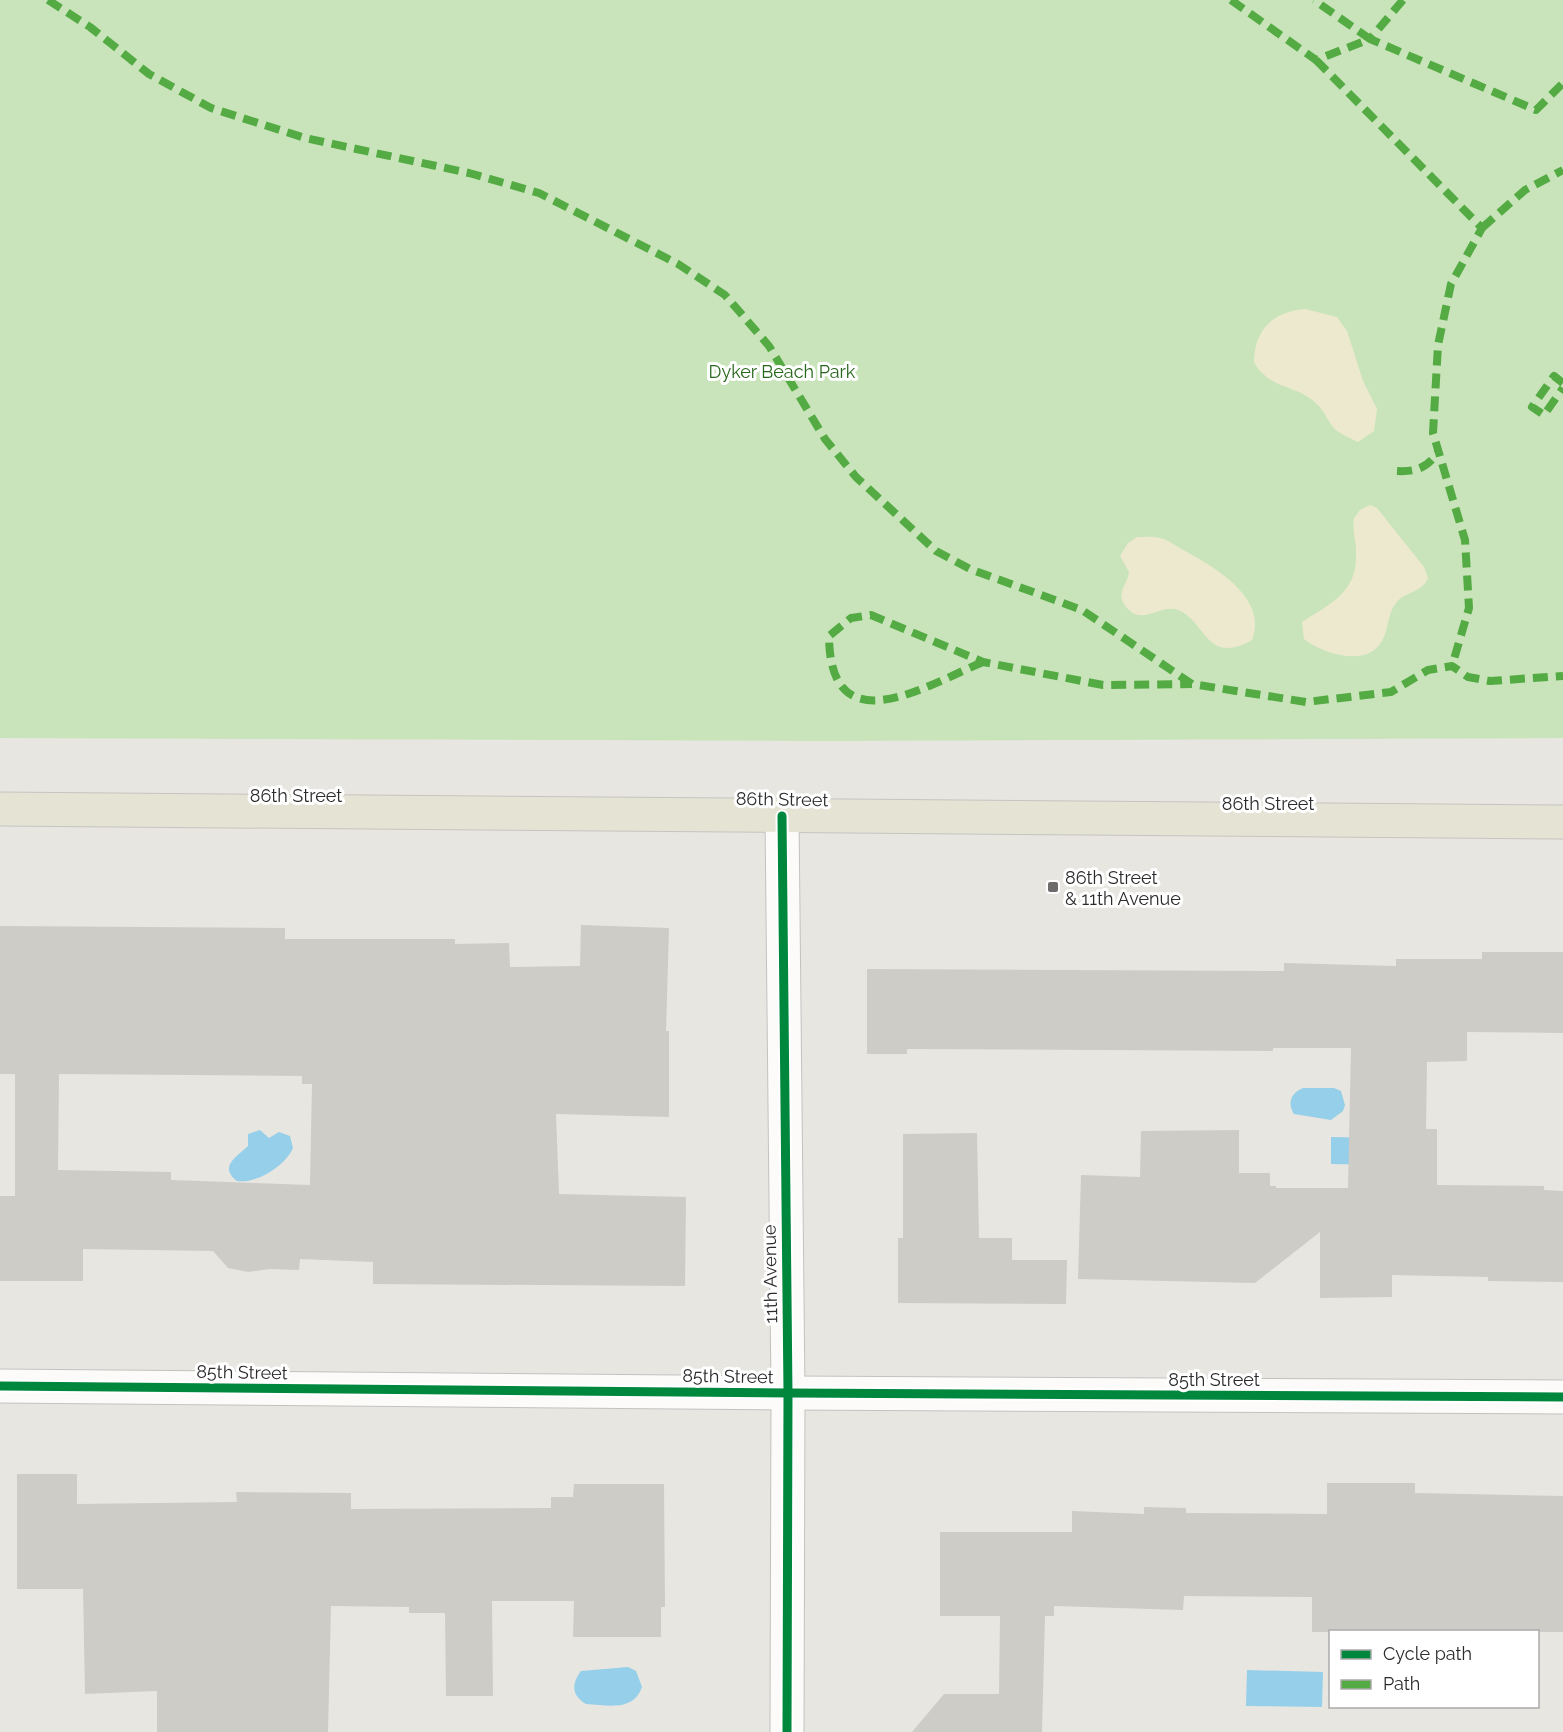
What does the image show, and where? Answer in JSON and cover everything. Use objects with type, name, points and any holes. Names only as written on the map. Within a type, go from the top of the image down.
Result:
[{"type":"main road","name":"86th Street","points":[[0,809],[1563,822]]},
{"type":"street","name":"11th Avenue","points":[[782,816],[788,1393],[787,1732]]},
{"type":"street","name":"85th Street","points":[[0,1386],[788,1393],[1563,1396]]},
{"type":"green space","name":"Dyker Beach Park","points":[[0,0],[1563,0],[1563,738],[829,741],[0,738]]},
{"type":"sand","points":[[1305,309],[1337,317],[1347,331],[1363,381],[1377,409],[1374,431],[1358,442],[1335,429],[1319,406],[1309,397],[1269,379],[1254,363],[1257,341],[1268,324],[1284,314]]},
{"type":"sand","points":[[1370,505],[1377,508],[1424,567],[1428,578],[1422,587],[1396,603],[1382,641],[1375,649],[1366,654],[1344,656],[1322,649],[1304,639],[1302,622],[1333,602],[1348,586],[1356,565],[1354,518],[1360,510]]},
{"type":"sand","points":[[1137,537],[1167,540],[1224,575],[1246,598],[1253,611],[1255,625],[1252,640],[1237,647],[1225,648],[1208,639],[1195,623],[1178,610],[1165,609],[1145,615],[1132,613],[1122,598],[1129,572],[1120,556],[1128,543]]},
{"type":"water","points":[[1303,1088],[1334,1088],[1341,1091],[1345,1105],[1343,1111],[1331,1120],[1294,1114],[1291,1099]]},
{"type":"water","points":[[260,1130],[269,1138],[279,1132],[290,1136],[293,1148],[284,1161],[270,1172],[253,1180],[237,1181],[229,1171],[229,1166],[248,1146],[248,1134]]},
{"type":"water","points":[[1331,1137],[1381,1138],[1381,1165],[1331,1164]]},
{"type":"water","points":[[628,1667],[636,1671],[642,1687],[633,1700],[626,1704],[611,1706],[586,1704],[578,1697],[574,1685],[581,1671]]},
{"type":"water","points":[[1247,1670],[1323,1672],[1322,1707],[1246,1706]]},
{"type":"building","points":[[581,925],[669,928],[666,1031],[669,1031],[669,1117],[556,1114],[559,1194],[686,1197],[685,1286],[373,1284],[373,1262],[300,1259],[299,1270],[270,1269],[248,1272],[228,1268],[213,1251],[83,1249],[83,1281],[0,1281],[0,1196],[15,1196],[15,1074],[0,1074],[0,926],[285,928],[285,939],[455,939],[455,944],[509,943],[510,967],[580,966]],"holes":[[[59,1074],[302,1076],[302,1084],[312,1084],[310,1185],[171,1180],[171,1172],[58,1170]]]},
{"type":"building","points":[[1482,952],[1563,952],[1563,1033],[1467,1032],[1467,1061],[1427,1062],[1426,1129],[1437,1129],[1437,1185],[1544,1186],[1544,1190],[1563,1191],[1563,1282],[1488,1281],[1488,1277],[1392,1275],[1392,1297],[1320,1298],[1320,1232],[1255,1283],[1078,1279],[1081,1175],[1140,1177],[1141,1131],[1239,1130],[1239,1173],[1270,1173],[1270,1186],[1276,1186],[1276,1188],[1348,1188],[1351,1048],[1273,1048],[1273,1051],[907,1049],[907,1054],[867,1054],[867,969],[1284,971],[1284,963],[1396,966],[1396,959],[1482,959]]},
{"type":"building","points":[[977,1133],[979,1238],[1012,1238],[1012,1260],[1067,1260],[1066,1304],[898,1303],[898,1238],[903,1238],[903,1134]]},
{"type":"building","points":[[17,1474],[77,1474],[77,1504],[237,1502],[236,1492],[351,1493],[351,1509],[551,1508],[551,1497],[573,1497],[574,1484],[664,1484],[665,1607],[661,1607],[661,1637],[573,1637],[574,1601],[492,1601],[493,1696],[446,1696],[445,1613],[409,1613],[409,1607],[331,1606],[328,1732],[157,1732],[157,1691],[85,1694],[83,1589],[17,1589]]},
{"type":"building","points":[[1327,1483],[1415,1483],[1415,1493],[1563,1496],[1563,1632],[1329,1630],[1329,1632],[1312,1632],[1312,1597],[1184,1596],[1183,1610],[1054,1606],[1054,1616],[1045,1616],[1042,1732],[912,1732],[944,1694],[999,1694],[1000,1616],[940,1616],[940,1532],[1072,1532],[1072,1511],[1144,1514],[1144,1507],[1186,1508],[1186,1513],[1327,1514]]},
{"type":"marked path","points":[[48,0],[90,27],[149,74],[211,108],[305,138],[469,173],[539,193],[678,264],[725,295],[769,346],[825,439],[856,477],[936,551],[970,569],[1082,610],[1192,684],[1306,702],[1391,692],[1428,670],[1452,666],[1468,677],[1490,681],[1563,676]]},
{"type":"marked path","points":[[1231,0],[1316,60],[1370,39],[1314,0]]},
{"type":"marked path","points":[[1403,0],[1370,39],[1536,110],[1563,83]]},
{"type":"marked path","points":[[1316,60],[1482,228],[1451,284],[1438,345],[1433,433],[1465,540],[1469,608],[1452,666]]},
{"type":"marked path","points":[[1482,228],[1525,190],[1563,170]]},
{"type":"marked path","points":[[1563,383],[1554,376],[1532,407],[1544,415],[1563,388]]},
{"type":"marked path","points":[[1397,471],[1421,468],[1438,452]]},
{"type":"marked path","points":[[983,662],[909,694],[885,700],[863,699],[845,690],[834,670],[829,636],[851,618],[871,615],[983,662],[1103,685],[1192,684]]},
{"type":"cycle path","points":[[782,816],[788,1393],[787,1732]]},
{"type":"cycle path","points":[[0,1386],[1563,1397]]},
{"type":"place","name":"86th Street & 11th Avenue","points":[[1053,887]]}]
